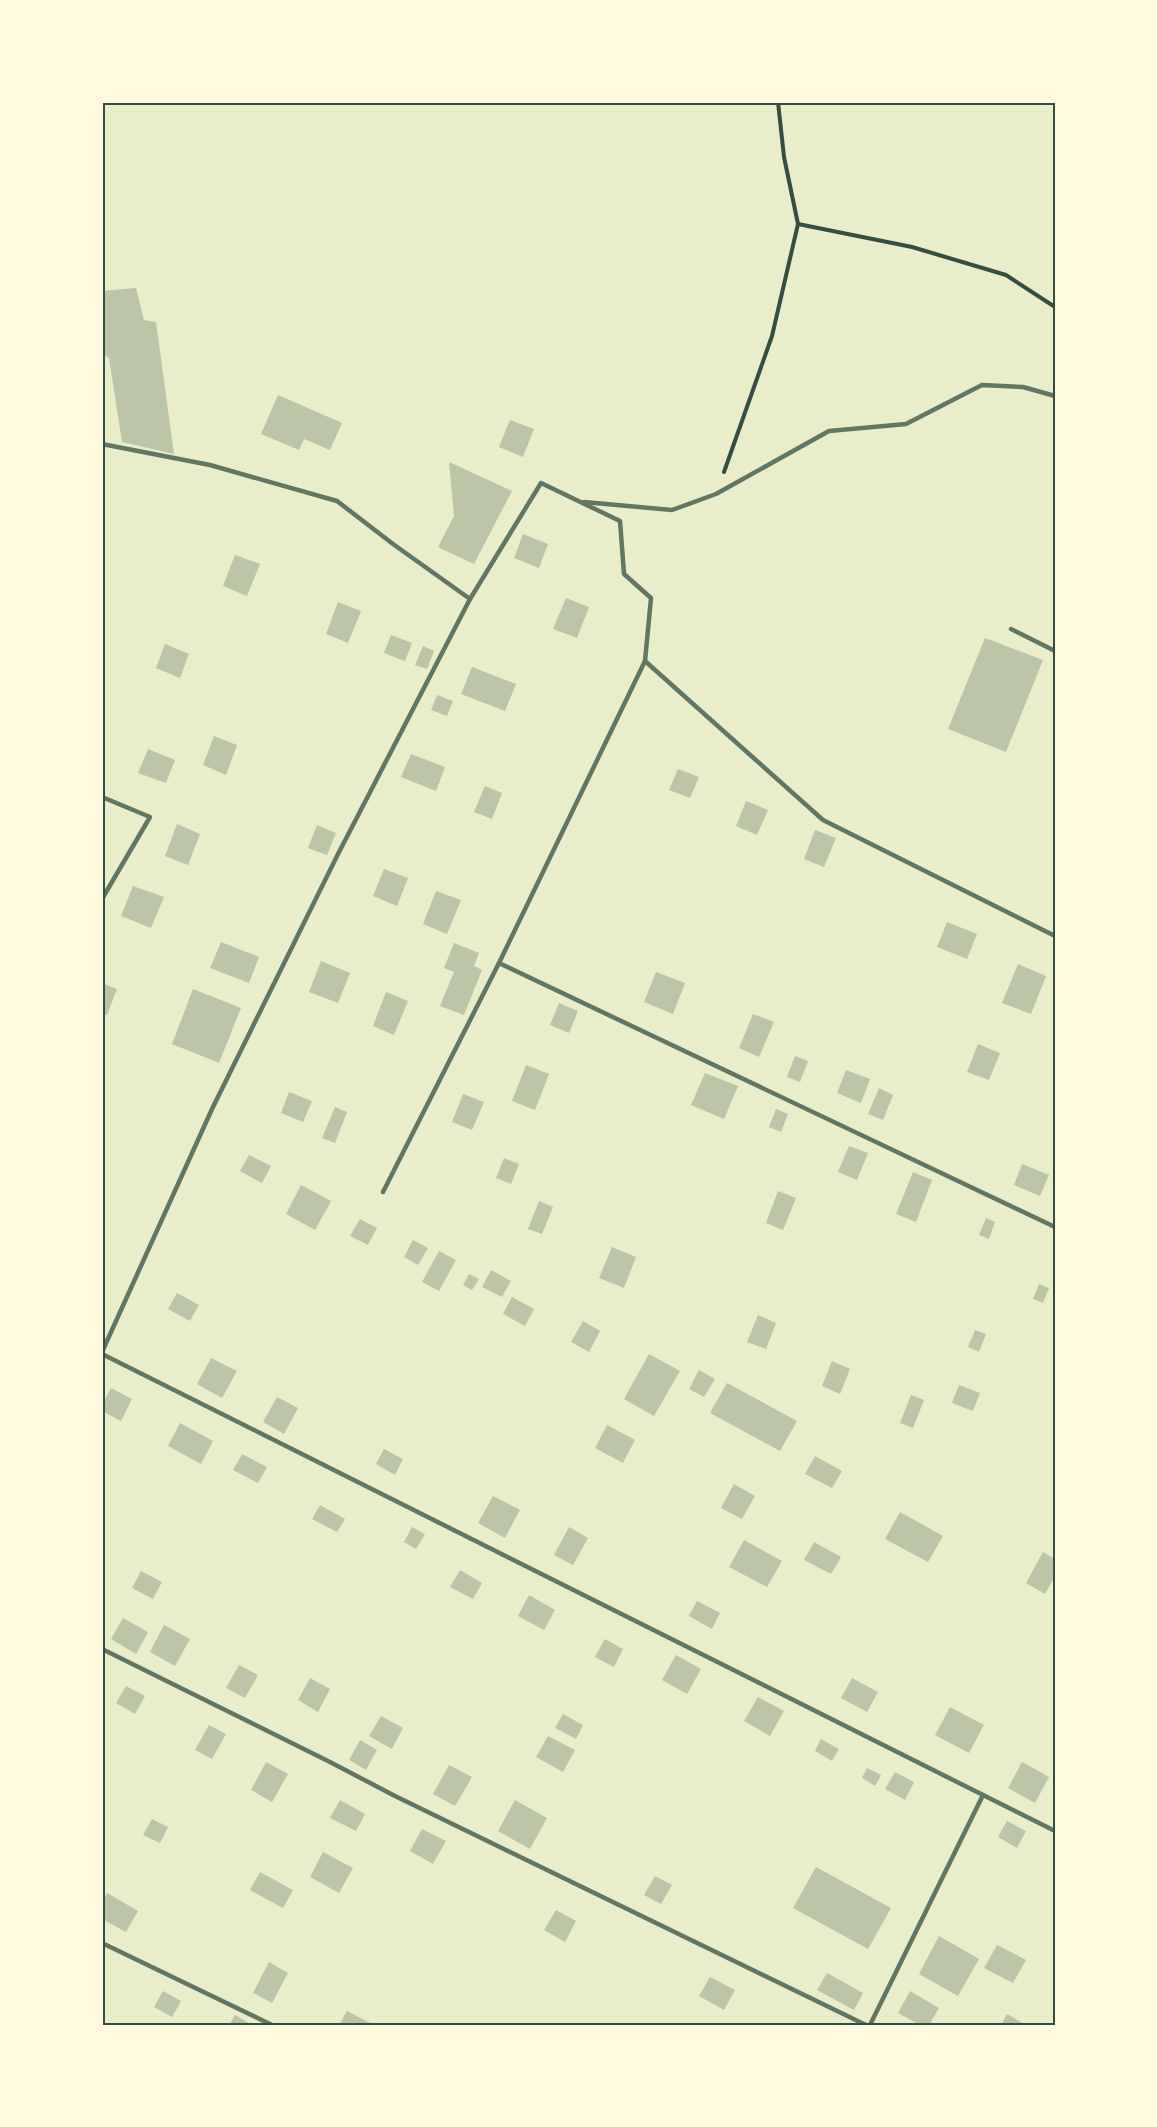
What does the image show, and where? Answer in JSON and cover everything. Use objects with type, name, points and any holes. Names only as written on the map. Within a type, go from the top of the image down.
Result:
[{"type":"lane","points":[[582,501],[672,510],[716,494],[829,431],[906,424],[982,385],[1023,387],[1055,396]]},
{"type":"lane","points":[[102,444],[210,465],[337,501],[470,599]]},
{"type":"lane","points":[[383,1192],[499,963],[645,661],[651,598],[624,574],[620,521],[541,483],[470,599],[337,856],[217,1099],[102,1353],[1055,1831]]},
{"type":"lane","points":[[1011,629],[1055,651]]},
{"type":"lane","points":[[645,661],[824,820],[1055,936]]},
{"type":"lane","points":[[102,797],[150,817],[102,899]]},
{"type":"lane","points":[[499,963],[1055,1227]]},
{"type":"lane","points":[[102,1649],[396,1797],[868,2025],[983,1795]]},
{"type":"lane","points":[[102,1943],[272,2025]]},
{"type":"path","points":[[716,494],[772,336],[798,224],[784,157],[778,102]]},
{"type":"path","points":[[798,224],[912,247],[1006,275],[1055,307]]},
{"type":"building","points":[[136,288],[144,320],[156,322],[174,454],[122,442],[109,358],[102,354],[102,291]]},
{"type":"building","points":[[278,395],[342,423],[330,450],[304,439],[299,450],[261,434]]},
{"type":"building","points":[[510,420],[534,429],[523,457],[499,447]]},
{"type":"building","points":[[449,462],[512,491],[474,564],[438,547],[454,516]]},
{"type":"building","points":[[523,534],[548,544],[539,568],[514,558]]},
{"type":"building","points":[[235,555],[260,564],[247,596],[223,586]]},
{"type":"building","points":[[566,598],[589,607],[577,638],[553,629]]},
{"type":"building","points":[[338,602],[361,611],[348,643],[326,634]]},
{"type":"building","points":[[391,635],[412,643],[405,661],[384,653]]},
{"type":"building","points":[[985,638],[1043,660],[1006,752],[948,729]]},
{"type":"building","points":[[165,644],[189,654],[180,678],[156,668]]},
{"type":"building","points":[[423,646],[434,651],[427,669],[415,665]]},
{"type":"building","points":[[472,667],[516,684],[505,711],[461,694]]},
{"type":"building","points":[[437,695],[453,701],[447,716],[431,710]]},
{"type":"building","points":[[214,736],[237,745],[226,775],[203,765]]},
{"type":"building","points":[[148,749],[175,760],[166,783],[138,773]]},
{"type":"building","points":[[411,754],[445,767],[436,791],[401,777]]},
{"type":"building","points":[[678,769],[699,777],[690,798],[669,790]]},
{"type":"building","points":[[485,786],[502,793],[492,819],[474,812]]},
{"type":"building","points":[[746,801],[768,810],[757,835],[736,826]]},
{"type":"building","points":[[177,824],[200,834],[188,865],[165,856]]},
{"type":"building","points":[[317,825],[336,833],[327,855],[308,848]]},
{"type":"building","points":[[815,830],[836,838],[824,867],[804,859]]},
{"type":"building","points":[[384,869],[408,878],[397,906],[373,896]]},
{"type":"building","points":[[133,886],[164,897],[151,928],[121,916]]},
{"type":"building","points":[[436,891],[461,900],[447,934],[423,924]]},
{"type":"building","points":[[947,922],[977,934],[967,959],[937,947]]},
{"type":"building","points":[[221,942],[259,957],[249,983],[210,968]]},
{"type":"building","points":[[454,943],[479,953],[474,966],[482,970],[464,1015],[440,1006],[454,972],[444,968]]},
{"type":"building","points":[[321,961],[350,973],[338,1003],[309,992]]},
{"type":"building","points":[[1018,964],[1046,976],[1031,1014],[1002,1003]]},
{"type":"building","points":[[656,972],[685,983],[673,1014],[644,1002]]},
{"type":"building","points":[[102,983],[117,989],[107,1015],[102,1014]]},
{"type":"building","points":[[193,989],[241,1008],[219,1063],[172,1044]]},
{"type":"building","points":[[386,992],[408,1001],[394,1035],[373,1026]]},
{"type":"building","points":[[559,1003],[578,1011],[569,1033],[550,1025]]},
{"type":"building","points":[[753,1014],[774,1022],[759,1057],[739,1048]]},
{"type":"building","points":[[978,1044],[1000,1053],[989,1080],[967,1072]]},
{"type":"building","points":[[795,1056],[808,1061],[800,1082],[787,1077]]},
{"type":"building","points":[[526,1065],[549,1074],[535,1110],[512,1101]]},
{"type":"building","points":[[846,1070],[870,1079],[861,1103],[837,1093]]},
{"type":"building","points":[[705,1073],[738,1086],[724,1119],[691,1105]]},
{"type":"building","points":[[879,1088],[893,1095],[883,1120],[868,1114]]},
{"type":"building","points":[[289,1092],[312,1101],[303,1122],[281,1113]]},
{"type":"building","points":[[463,1094],[484,1102],[472,1130],[452,1122]]},
{"type":"building","points":[[335,1107],[347,1112],[335,1143],[322,1138]]},
{"type":"building","points":[[776,1109],[788,1114],[781,1132],[769,1127]]},
{"type":"building","points":[[849,1146],[868,1153],[857,1180],[838,1172]]},
{"type":"building","points":[[249,1155],[271,1166],[262,1183],[240,1171]]},
{"type":"building","points":[[504,1158],[519,1164],[511,1184],[496,1178]]},
{"type":"building","points":[[1022,1164],[1049,1175],[1040,1196],[1014,1185]]},
{"type":"building","points":[[913,1172],[932,1180],[916,1222],[896,1214]]},
{"type":"building","points":[[301,1185],[331,1201],[315,1230],[286,1214]]},
{"type":"building","points":[[778,1191],[796,1198],[783,1230],[766,1223]]},
{"type":"building","points":[[539,1201],[553,1207],[542,1234],[528,1229]]},
{"type":"building","points":[[986,1218],[995,1222],[989,1239],[979,1235]]},
{"type":"building","points":[[360,1219],[377,1228],[368,1245],[350,1236]]},
{"type":"building","points":[[413,1240],[428,1248],[418,1265],[404,1257]]},
{"type":"building","points":[[612,1247],[636,1257],[624,1288],[599,1278]]},
{"type":"building","points":[[439,1251],[456,1260],[439,1291],[422,1282]]},
{"type":"building","points":[[491,1270],[511,1281],[502,1297],[482,1287]]},
{"type":"building","points":[[469,1274],[479,1279],[472,1290],[463,1285]]},
{"type":"building","points":[[1039,1284],[1049,1288],[1043,1303],[1033,1299]]},
{"type":"building","points":[[177,1293],[199,1305],[190,1321],[168,1309]]},
{"type":"building","points":[[512,1297],[534,1309],[525,1326],[503,1314]]},
{"type":"building","points":[[758,1315],[776,1323],[766,1349],[747,1342]]},
{"type":"building","points":[[583,1321],[600,1331],[589,1352],[571,1342]]},
{"type":"building","points":[[975,1330],[986,1334],[979,1352],[968,1347]]},
{"type":"building","points":[[649,1354],[680,1371],[654,1416],[624,1399]]},
{"type":"building","points":[[211,1358],[237,1371],[222,1398],[197,1384]]},
{"type":"building","points":[[832,1361],[850,1369],[840,1394],[822,1386]]},
{"type":"building","points":[[699,1370],[715,1379],[704,1397],[689,1389]]},
{"type":"building","points":[[727,1383],[797,1421],[780,1451],[710,1413]]},
{"type":"building","points":[[959,1385],[980,1393],[973,1411],[952,1403]]},
{"type":"building","points":[[111,1388],[132,1399],[121,1421],[102,1411],[102,1405]]},
{"type":"building","points":[[911,1395],[924,1400],[913,1428],[900,1423]]},
{"type":"building","points":[[277,1397],[298,1408],[284,1434],[263,1422]]},
{"type":"building","points":[[180,1423],[213,1441],[201,1464],[168,1446]]},
{"type":"building","points":[[607,1425],[635,1440],[623,1463],[595,1448]]},
{"type":"building","points":[[384,1449],[403,1459],[395,1475],[376,1464]]},
{"type":"building","points":[[242,1454],[267,1467],[258,1483],[233,1470]]},
{"type":"building","points":[[815,1456],[842,1471],[832,1488],[805,1474]]},
{"type":"building","points":[[734,1484],[755,1496],[742,1519],[721,1508]]},
{"type":"building","points":[[493,1496],[520,1510],[505,1538],[478,1523]]},
{"type":"building","points":[[320,1505],[345,1519],[337,1532],[312,1519]]},
{"type":"building","points":[[900,1512],[943,1536],[928,1562],[885,1539]]},
{"type":"building","points":[[412,1527],[425,1534],[416,1549],[404,1542]]},
{"type":"building","points":[[569,1527],[588,1538],[573,1565],[554,1555]]},
{"type":"building","points":[[744,1540],[782,1561],[767,1587],[729,1567]]},
{"type":"building","points":[[814,1542],[841,1557],[831,1574],[804,1560]]},
{"type":"building","points":[[1043,1552],[1055,1559],[1055,1576],[1045,1594],[1026,1583]]},
{"type":"building","points":[[460,1570],[482,1583],[473,1599],[450,1587]]},
{"type":"building","points":[[141,1571],[162,1582],[153,1599],[132,1588]]},
{"type":"building","points":[[529,1595],[555,1610],[544,1630],[518,1616]]},
{"type":"building","points":[[697,1601],[720,1613],[712,1629],[689,1616]]},
{"type":"building","points":[[123,1618],[148,1632],[136,1654],[111,1639]]},
{"type":"building","points":[[164,1625],[190,1639],[175,1666],[150,1652]]},
{"type":"building","points":[[605,1639],[623,1649],[614,1667],[595,1657]]},
{"type":"building","points":[[676,1655],[701,1669],[687,1694],[662,1680]]},
{"type":"building","points":[[239,1665],[258,1675],[245,1698],[226,1688]]},
{"type":"building","points":[[310,1678],[330,1689],[318,1712],[298,1700]]},
{"type":"building","points":[[852,1678],[878,1692],[867,1712],[841,1698]]},
{"type":"building","points":[[126,1686],[145,1696],[135,1714],[116,1703]]},
{"type":"building","points":[[758,1697],[784,1711],[770,1736],[744,1721]]},
{"type":"building","points":[[950,1707],[984,1725],[969,1753],[935,1735]]},
{"type":"building","points":[[563,1714],[583,1725],[576,1739],[555,1728]]},
{"type":"building","points":[[381,1716],[403,1728],[392,1749],[369,1736]]},
{"type":"building","points":[[209,1725],[226,1734],[212,1759],[195,1750]]},
{"type":"building","points":[[548,1736],[575,1750],[563,1772],[536,1757]]},
{"type":"building","points":[[821,1739],[839,1749],[832,1761],[815,1751]]},
{"type":"building","points":[[360,1740],[377,1750],[366,1770],[349,1760]]},
{"type":"building","points":[[266,1762],[288,1774],[272,1802],[251,1790]]},
{"type":"building","points":[[1022,1762],[1049,1777],[1035,1803],[1008,1788]]},
{"type":"building","points":[[449,1765],[472,1777],[455,1806],[433,1794]]},
{"type":"building","points":[[867,1768],[881,1775],[875,1786],[862,1778]]},
{"type":"building","points":[[895,1772],[914,1782],[905,1800],[885,1789]]},
{"type":"building","points":[[340,1800],[365,1814],[356,1831],[330,1818]]},
{"type":"building","points":[[515,1800],[547,1818],[530,1849],[498,1831]]},
{"type":"building","points":[[152,1819],[168,1827],[160,1843],[143,1835]]},
{"type":"building","points":[[1007,1821],[1026,1831],[1017,1848],[998,1837]]},
{"type":"building","points":[[422,1829],[446,1841],[433,1864],[410,1851]]},
{"type":"building","points":[[323,1852],[353,1868],[339,1893],[310,1877]]},
{"type":"building","points":[[816,1867],[891,1908],[868,1949],[793,1908]]},
{"type":"building","points":[[260,1872],[293,1890],[283,1908],[250,1890]]},
{"type":"building","points":[[655,1876],[672,1885],[661,1904],[644,1895]]},
{"type":"building","points":[[107,1893],[138,1911],[126,1932],[102,1919],[102,1903]]},
{"type":"building","points":[[556,1910],[576,1921],[565,1942],[544,1930]]},
{"type":"building","points":[[939,1936],[979,1959],[958,1996],[919,1974]]},
{"type":"building","points":[[997,1945],[1026,1960],[1013,1983],[984,1968]]},
{"type":"building","points":[[269,1962],[288,1973],[272,2003],[253,1993]]},
{"type":"building","points":[[827,1973],[863,1993],[854,2010],[817,1990]]},
{"type":"building","points":[[710,1977],[735,1990],[724,2010],[699,1996]]},
{"type":"building","points":[[163,1991],[181,2001],[172,2017],[154,2007]]},
{"type":"building","points":[[910,1991],[939,2008],[929,2025],[920,2025],[898,2013]]},
{"type":"building","points":[[347,2011],[374,2025],[339,2025]]},
{"type":"building","points":[[1007,2014],[1026,2025],[1001,2025]]},
{"type":"building","points":[[235,2015],[252,2025],[229,2025]]}]
